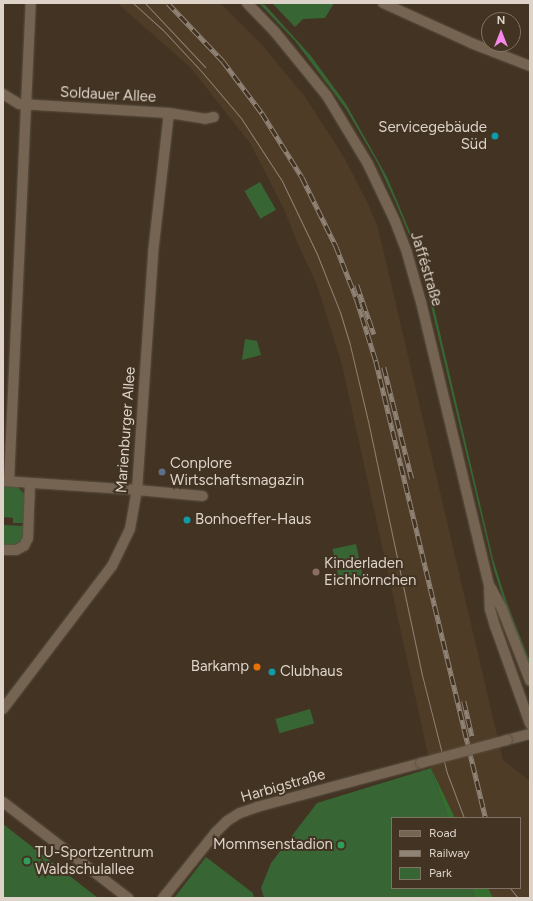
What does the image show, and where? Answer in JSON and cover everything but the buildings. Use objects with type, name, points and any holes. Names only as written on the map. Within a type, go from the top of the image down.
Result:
[{"type":"street","points":[[31,3],[27,105],[6,481],[203,496]]},
{"type":"street","name":"Jafféstraße","points":[[247,3],[275,32],[327,96],[354,139],[387,203],[407,254],[421,302],[489,585],[490,609],[530,724]]},
{"type":"street","points":[[383,3],[471,43],[530,66]]},
{"type":"street","name":"Soldauer Allee","points":[[3,94],[19,104],[27,105],[169,113],[205,119],[214,117]]},
{"type":"street","name":"Marienburger Allee","points":[[3,709],[112,566],[130,529],[137,490],[153,253],[169,113]]},
{"type":"street","points":[[3,550],[16,550],[24,546],[28,538],[30,483]]},
{"type":"street","name":"Jafféstraße","points":[[489,585],[502,609],[530,681]]},
{"type":"street","name":"Harbigstraße","points":[[163,898],[216,832],[227,821],[240,814],[257,807],[530,734]]},
{"type":"street","points":[[3,802],[128,898]]},
{"type":"shaded area","points":[[117,3],[220,3],[262,45],[306,98],[345,159],[368,204],[378,228],[503,760],[530,781],[530,898],[493,898],[488,889],[521,889],[521,817],[455,817],[431,768],[342,365],[317,285],[297,242],[284,209],[250,143],[190,67]]},
{"type":"green space","points":[[259,3],[265,5],[311,56],[346,104],[387,177],[415,244],[413,244],[377,162],[346,109],[295,41]]},
{"type":"green space","points":[[272,3],[334,3],[325,18],[303,19],[295,27]]},
{"type":"green space","points":[[260,182],[276,210],[260,219],[244,191]]},
{"type":"green space","points":[[417,256],[419,256],[432,299],[493,559],[507,603],[530,662],[530,670],[507,611],[494,570],[430,302]]},
{"type":"green space","points":[[245,339],[257,341],[261,355],[242,360]]},
{"type":"green space","points":[[3,484],[18,487],[25,495],[26,523],[13,523],[13,518],[3,517]]},
{"type":"green space","points":[[3,525],[26,526],[22,540],[16,545],[3,548]]},
{"type":"green space","points":[[356,544],[363,576],[339,581],[333,549]]},
{"type":"green space","points":[[310,709],[314,723],[280,733],[275,719]]},
{"type":"green space","name":"Mommsenstadion","points":[[431,768],[448,817],[391,817],[391,889],[472,889],[475,898],[264,898],[261,888],[271,863],[317,803]]},
{"type":"green space","points":[[431,768],[455,817],[448,817]]},
{"type":"green space","name":"TU-Sportzentrum Waldschulallee","points":[[3,824],[98,898],[3,898]]},
{"type":"green space","points":[[206,857],[253,893],[254,898],[174,898]]},
{"type":"green space","points":[[472,889],[488,889],[493,898],[475,898]]},
{"type":"tram line","points":[[133,3],[163,30],[202,72],[241,118],[282,181],[317,254],[340,312],[350,345],[368,421],[422,675],[447,773],[464,817]]},
{"type":"tram line","points":[[145,3],[205,67]]},
{"type":"tram line","points":[[511,889],[518,898]]},
{"type":"railway","points":[[168,3],[223,61],[262,113],[302,177],[336,246],[357,300],[376,361],[486,817]]},
{"type":"railway","points":[[357,285],[374,334]]},
{"type":"railway","points":[[384,367],[412,479]]},
{"type":"railway","points":[[464,701],[472,736]]},
{"type":"place","name":"Servicegebäude Süd","points":[[495,136]]},
{"type":"place","name":"Conplore Wirtschaftsmagazin","points":[[162,472]]},
{"type":"place","name":"Bonhoeffer-Haus","points":[[187,520]]},
{"type":"place","name":"Kinderladen Eichhörnchen","points":[[316,572]]},
{"type":"place","name":"Barkamp","points":[[257,667]]},
{"type":"place","name":"Clubhaus","points":[[272,672]]},
{"type":"place","name":"Mommsenstadion","points":[[341,845]]},
{"type":"place","name":"TU-Sportzentrum Waldschulallee","points":[[27,861]]}]
